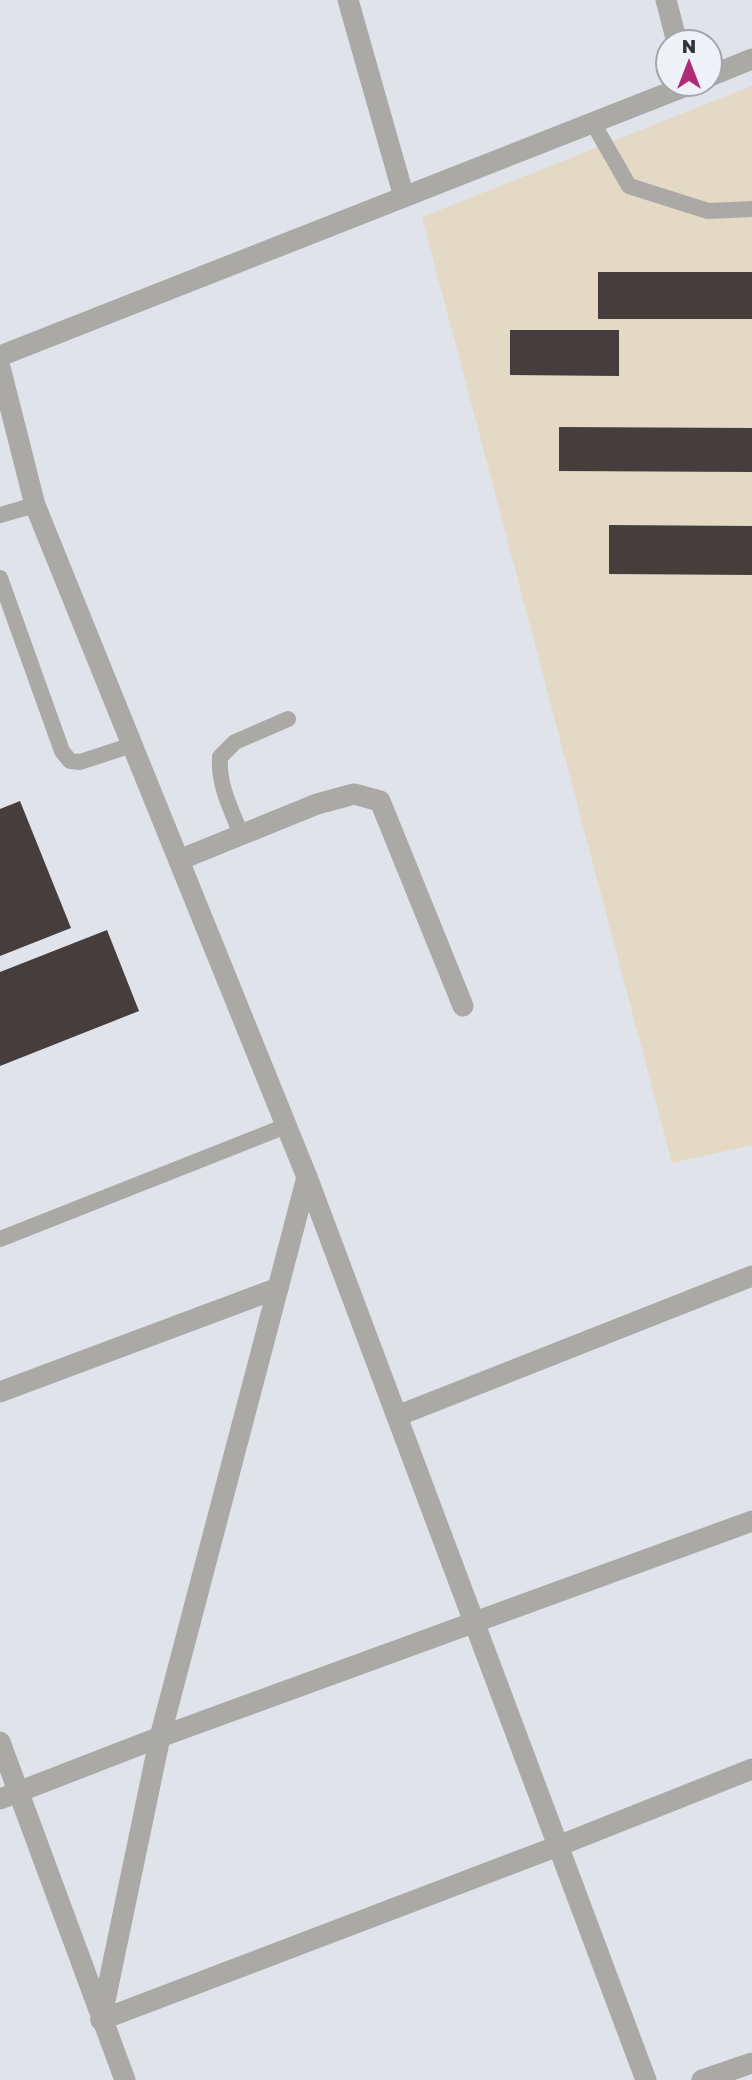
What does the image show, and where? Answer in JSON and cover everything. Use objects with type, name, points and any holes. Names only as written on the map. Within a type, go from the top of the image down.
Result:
[{"type":"street","points":[[348,0],[404,197]]},
{"type":"street","points":[[666,0],[673,28]]},
{"type":"street","points":[[724,70],[752,59]]},
{"type":"street","points":[[0,356],[655,98]]},
{"type":"street","points":[[0,367],[35,505],[307,1177],[641,2071]]},
{"type":"street","points":[[179,860],[317,804],[354,794],[380,801],[463,1006]]},
{"type":"street","points":[[101,2020],[160,1737],[307,1177]]},
{"type":"street","points":[[397,1416],[752,1276]]},
{"type":"street","points":[[0,1392],[278,1288]]},
{"type":"street","points":[[9,1795],[160,1737],[752,1521]]},
{"type":"street","points":[[0,1742],[9,1795],[125,2080]]},
{"type":"street","points":[[101,2020],[752,1769]]},
{"type":"street","points":[[702,2080],[752,2063]]},
{"type":"lane","points":[[593,123],[629,186],[708,211],[752,209]]},
{"type":"lane","points":[[0,515],[35,505]]},
{"type":"lane","points":[[0,578],[62,751],[70,761],[80,762],[132,745]]},
{"type":"lane","points":[[241,834],[222,788],[220,757],[235,742],[288,719]]},
{"type":"lane","points":[[0,1239],[286,1126]]},
{"type":"shaded area","points":[[752,86],[752,1145],[672,1163],[422,217]]},
{"type":"building","points":[[598,272],[752,272],[752,319],[598,319]]},
{"type":"building","points":[[510,330],[619,330],[619,376],[510,375]]},
{"type":"building","points":[[559,427],[752,428],[752,472],[559,471]]},
{"type":"building","points":[[609,525],[752,526],[752,575],[609,574]]},
{"type":"building","points":[[20,801],[71,928],[0,956],[0,809]]},
{"type":"building","points":[[107,930],[139,1011],[0,1066],[0,972]]}]
